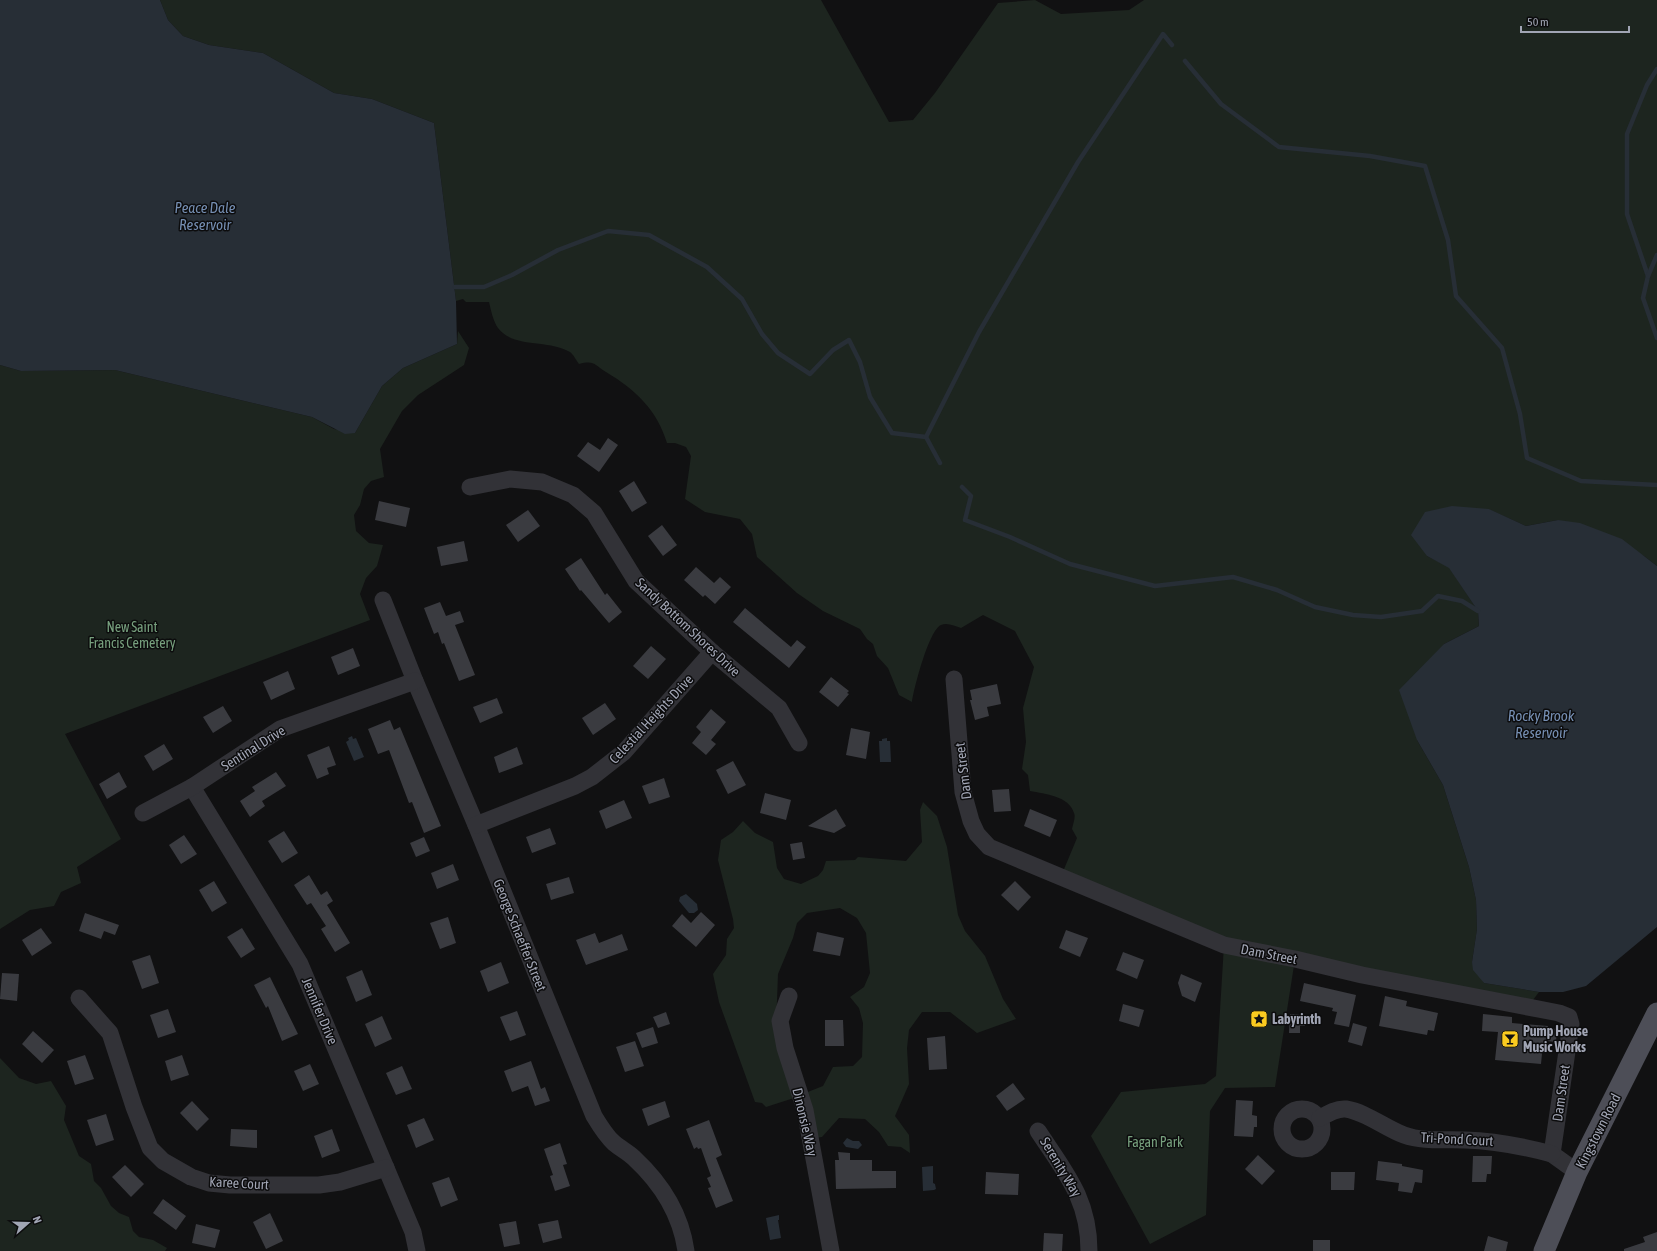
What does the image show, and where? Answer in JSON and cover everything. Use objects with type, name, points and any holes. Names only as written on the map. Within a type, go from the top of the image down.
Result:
[{"type":"main road","name":"Kingstown Road","points":[[1544,1251],[1577,1172],[1657,1013]]},
{"type":"street","name":"Sandy Bottom Shores Drive","points":[[470,487],[510,479],[542,482],[573,495],[594,513],[636,581],[712,652],[779,708],[800,743]]},
{"type":"street","name":"George Schaeffer Street","points":[[383,600],[414,681],[476,825],[594,1116],[602,1129],[614,1143],[645,1168],[661,1189],[677,1218],[686,1251]]},
{"type":"street","name":"Celestial Heights Drive","points":[[476,825],[575,786],[592,777],[609,765],[624,752],[712,652]]},
{"type":"street","name":"Dam Street","points":[[954,679],[963,792],[971,822],[976,834],[989,847],[1224,945],[1295,959],[1362,975],[1559,1013],[1569,1017],[1571,1024],[1552,1154]]},
{"type":"street","name":"Sentinal Drive","points":[[142,813],[192,787],[271,733],[414,681]]},
{"type":"street","name":"Jennifer Drive","points":[[192,787],[300,964],[413,1232],[417,1251]]},
{"type":"street","name":"Dinonsie Way","points":[[789,996],[780,1021],[785,1048],[805,1110],[831,1251]]},
{"type":"street","name":"Karee Court","points":[[79,998],[110,1033],[134,1107],[150,1148],[163,1161],[191,1177],[209,1183],[230,1185],[319,1185],[340,1182],[386,1168]]},
{"type":"street","name":"Tri-Pond Court","points":[[1320,1118],[1330,1112],[1345,1109],[1370,1117],[1405,1135],[1432,1140],[1506,1142],[1552,1154]]},
{"type":"street","name":"Serenity Way","points":[[1038,1131],[1075,1187],[1082,1203],[1086,1220],[1089,1251]]},
{"type":"street","points":[[1552,1154],[1577,1172]]},
{"type":"green space","name":"Fagan Park","points":[[160,0],[821,0],[889,122],[913,120],[935,93],[998,3],[1035,0],[1061,14],[1129,10],[1144,0],[1657,0],[1657,566],[1644,556],[1558,520],[1526,526],[1488,509],[1427,556],[1449,567],[1478,611],[1479,626],[1444,644],[1417,740],[1443,785],[1469,867],[1476,900],[1477,929],[1472,962],[1484,983],[1539,992],[1533,1000],[1295,959],[1275,1087],[1225,1088],[1210,1111],[1206,1215],[1150,1244],[1091,1136],[1121,1092],[1205,1084],[1216,1076],[1224,945],[1062,874],[1077,838],[1072,829],[1075,815],[1071,807],[1062,799],[1030,791],[1028,775],[1022,769],[1026,742],[1023,708],[1034,667],[1015,631],[983,615],[961,628],[948,624],[941,625],[936,629],[927,648],[912,702],[899,695],[888,668],[877,656],[873,644],[867,639],[860,629],[823,611],[797,593],[757,557],[752,534],[740,519],[705,512],[685,499],[691,456],[686,447],[675,443],[667,443],[663,431],[651,411],[636,394],[627,386],[594,364],[579,364],[570,352],[561,348],[513,339],[505,335],[496,325],[489,302],[466,302],[463,299],[456,301],[434,123],[372,99],[334,93],[263,53],[209,45],[183,36],[168,20]]},
{"type":"green space","name":"New Saint Francis Cemetery","points":[[458,331],[469,348],[464,365],[418,395],[402,411],[380,449],[384,477],[371,481],[364,489],[360,505],[354,515],[356,531],[369,543],[383,545],[377,566],[366,578],[360,594],[370,620],[65,734],[121,839],[77,867],[81,883],[61,892],[54,906],[30,910],[0,929],[0,365],[21,371],[115,370],[312,417],[334,429],[355,433],[382,386],[403,368],[457,344]]},
{"type":"green space","points":[[923,802],[937,816],[947,847],[958,915],[965,931],[985,956],[1003,999],[1016,1019],[977,1033],[950,1012],[922,1012],[909,1030],[907,1048],[909,1084],[895,1116],[909,1135],[910,1153],[901,1147],[888,1146],[879,1132],[865,1119],[839,1118],[822,1137],[807,1139],[794,1098],[766,1107],[762,1103],[755,1102],[719,1002],[713,974],[726,955],[727,939],[734,928],[718,860],[721,840],[733,832],[743,821],[755,833],[773,842],[777,868],[784,879],[801,884],[818,876],[823,870],[826,861],[855,860],[858,857],[906,861],[922,842],[920,810]],"holes":[[[840,908],[857,918],[866,933],[870,973],[864,987],[850,997],[859,1008],[863,1023],[862,1057],[853,1066],[833,1067],[823,1086],[795,1097],[776,1027],[778,974],[793,938],[797,923],[807,913]]]},
{"type":"green space","points":[[0,1058],[19,1078],[36,1084],[51,1081],[66,1106],[64,1120],[79,1156],[91,1164],[94,1181],[101,1188],[111,1206],[119,1213],[129,1217],[133,1231],[139,1237],[153,1240],[167,1248],[165,1251],[0,1251]]},
{"type":"water","name":"Peace Dale Reservoir","points":[[0,0],[160,0],[168,20],[183,36],[209,45],[263,53],[334,93],[372,99],[434,123],[456,301],[457,344],[403,368],[382,386],[355,433],[345,434],[312,417],[115,370],[21,371],[0,365]]},
{"type":"water","name":"Rocky Brook Reservoir","points":[[1452,506],[1489,509],[1526,526],[1558,520],[1580,523],[1622,539],[1657,566],[1657,927],[1586,986],[1563,992],[1539,992],[1484,983],[1473,970],[1472,962],[1477,929],[1476,900],[1469,867],[1443,785],[1417,740],[1399,690],[1444,644],[1479,626],[1478,611],[1449,568],[1427,556],[1411,535],[1425,512]]},
{"type":"water","points":[[352,736],[353,739],[356,738],[364,757],[354,761],[346,742],[349,740],[348,738]]},
{"type":"water","points":[[887,738],[887,741],[890,741],[891,762],[880,762],[879,741]]},
{"type":"water","points":[[686,894],[697,904],[698,910],[694,913],[689,913],[679,901],[680,897]]},
{"type":"water","points":[[847,1138],[853,1141],[859,1141],[862,1145],[858,1149],[846,1147],[843,1143]]},
{"type":"water","points":[[933,1166],[933,1183],[935,1184],[936,1189],[923,1191],[922,1167]]},
{"type":"water","points":[[779,1215],[778,1220],[781,1238],[770,1240],[766,1218]]},
{"type":"building","points":[[608,438],[618,445],[599,472],[577,456],[588,442],[600,450]]},
{"type":"building","points":[[634,481],[647,503],[632,512],[619,491]]},
{"type":"building","points":[[379,501],[410,508],[406,527],[375,520]]},
{"type":"building","points":[[528,510],[540,526],[518,542],[506,525]]},
{"type":"building","points":[[662,525],[677,545],[663,556],[648,536]]},
{"type":"building","points":[[464,541],[468,561],[441,566],[437,547]]},
{"type":"building","points":[[581,558],[605,595],[607,593],[622,612],[609,623],[581,590],[580,591],[565,569]]},
{"type":"building","points":[[696,567],[714,583],[720,577],[731,587],[715,604],[705,595],[703,597],[684,580]]},
{"type":"building","points":[[440,602],[446,616],[460,611],[464,622],[455,625],[475,675],[459,681],[444,643],[442,644],[438,632],[434,634],[424,608]]},
{"type":"building","points":[[745,608],[791,647],[797,640],[806,647],[789,668],[733,622]]},
{"type":"building","points":[[651,646],[666,659],[648,679],[633,666]]},
{"type":"building","points":[[353,648],[360,666],[338,675],[331,657]]},
{"type":"building","points":[[288,671],[295,689],[271,700],[263,682]]},
{"type":"building","points":[[831,677],[849,691],[847,693],[849,694],[838,707],[819,692]]},
{"type":"building","points":[[997,684],[1001,704],[987,707],[989,716],[975,720],[970,700],[972,700],[970,690]]},
{"type":"building","points":[[497,698],[503,713],[480,723],[473,707]]},
{"type":"building","points":[[605,703],[616,719],[593,735],[582,718]]},
{"type":"building","points":[[223,706],[232,721],[213,733],[203,717]]},
{"type":"building","points":[[711,709],[726,722],[711,740],[716,744],[706,755],[692,743],[701,732],[696,727]]},
{"type":"building","points":[[390,720],[394,730],[400,727],[441,826],[424,833],[412,802],[409,803],[389,750],[378,754],[368,729]]},
{"type":"building","points":[[851,728],[870,732],[866,759],[846,755]]},
{"type":"building","points":[[164,744],[173,759],[153,771],[144,756]]},
{"type":"building","points":[[329,746],[336,765],[327,768],[329,774],[317,779],[307,755]]},
{"type":"building","points":[[517,747],[523,764],[499,773],[494,757]]},
{"type":"building","points":[[733,761],[746,785],[728,794],[716,770]]},
{"type":"building","points":[[119,772],[127,787],[107,799],[99,784]]},
{"type":"building","points":[[276,772],[286,786],[262,801],[265,806],[250,817],[240,801],[255,791],[252,787]]},
{"type":"building","points":[[664,778],[670,797],[649,804],[642,786]]},
{"type":"building","points":[[1009,789],[1011,811],[994,812],[992,790]]},
{"type":"building","points":[[765,793],[791,800],[786,820],[760,813]]},
{"type":"building","points":[[624,800],[632,818],[606,829],[599,811]]},
{"type":"building","points":[[836,809],[846,826],[834,833],[808,826]]},
{"type":"building","points":[[1030,809],[1057,820],[1050,837],[1024,826]]},
{"type":"building","points":[[550,828],[556,844],[532,853],[526,837]]},
{"type":"building","points":[[284,831],[298,853],[282,863],[268,841]]},
{"type":"building","points":[[184,835],[197,854],[181,864],[169,845]]},
{"type":"building","points":[[424,837],[430,851],[416,857],[410,843]]},
{"type":"building","points":[[802,842],[805,858],[793,860],[790,844]]},
{"type":"building","points":[[453,864],[459,880],[437,889],[431,873]]},
{"type":"building","points":[[309,875],[321,895],[327,891],[333,901],[327,905],[350,943],[335,952],[321,929],[326,926],[311,903],[307,905],[294,885]]},
{"type":"building","points":[[569,877],[574,893],[551,900],[546,884]]},
{"type":"building","points":[[214,881],[227,903],[212,912],[199,890]]},
{"type":"building","points":[[1015,881],[1031,897],[1018,911],[1001,895]]},
{"type":"building","points":[[701,912],[715,925],[696,947],[672,926],[682,914],[691,923]]},
{"type":"building","points":[[85,913],[119,925],[115,935],[104,931],[101,939],[79,931]]},
{"type":"building","points":[[448,917],[456,943],[440,949],[430,923]]},
{"type":"building","points":[[41,928],[52,943],[32,956],[22,940]]},
{"type":"building","points":[[242,928],[255,949],[241,958],[227,937]]},
{"type":"building","points":[[1066,930],[1088,938],[1080,957],[1059,948]]},
{"type":"building","points":[[817,932],[844,938],[840,956],[813,951]]},
{"type":"building","points":[[595,933],[599,943],[622,934],[628,950],[586,965],[576,940]]},
{"type":"building","points":[[1123,952],[1144,960],[1137,979],[1116,970]]},
{"type":"building","points":[[150,955],[159,983],[142,989],[132,961]]},
{"type":"building","points":[[501,962],[509,983],[488,992],[480,971]]},
{"type":"building","points":[[362,970],[372,995],[356,1002],[346,977]]},
{"type":"building","points":[[2,973],[19,974],[17,1001],[0,999]]},
{"type":"building","points":[[1181,974],[1202,983],[1195,1002],[1182,996],[1178,983]]},
{"type":"building","points":[[270,977],[298,1034],[282,1041],[268,1006],[266,1008],[254,985]]},
{"type":"building","points":[[1304,983],[1356,995],[1349,1027],[1334,1024],[1337,1012],[1332,1011],[1333,1008],[1300,1001]]},
{"type":"building","points":[[1385,996],[1407,1001],[1406,1006],[1438,1013],[1434,1031],[1428,1030],[1427,1035],[1379,1026]]},
{"type":"building","points":[[1123,1004],[1144,1010],[1139,1027],[1119,1021]]},
{"type":"building","points":[[168,1009],[176,1032],[158,1038],[150,1015]]},
{"type":"building","points":[[517,1011],[526,1035],[510,1041],[500,1017]]},
{"type":"building","points":[[666,1012],[670,1024],[658,1028],[653,1017]]},
{"type":"building","points":[[1290,1014],[1305,1015],[1305,1026],[1300,1026],[1300,1033],[1289,1033]]},
{"type":"building","name":"Pump House Music Works","points":[[1483,1014],[1512,1017],[1512,1023],[1548,1026],[1548,1028],[1557,1029],[1556,1042],[1547,1041],[1547,1044],[1543,1044],[1541,1064],[1495,1060],[1498,1032],[1482,1031]]},
{"type":"building","points":[[382,1016],[392,1039],[375,1047],[365,1024]]},
{"type":"building","points":[[825,1020],[843,1020],[844,1046],[825,1046]]},
{"type":"building","points":[[1353,1023],[1367,1027],[1362,1046],[1348,1042]]},
{"type":"building","points":[[653,1027],[658,1043],[642,1048],[636,1033]]},
{"type":"building","points":[[33,1031],[54,1050],[42,1063],[22,1044]]},
{"type":"building","points":[[945,1036],[947,1069],[929,1070],[927,1038]]},
{"type":"building","points":[[635,1041],[644,1066],[625,1072],[616,1047]]},
{"type":"building","points":[[85,1055],[94,1079],[75,1085],[67,1061]]},
{"type":"building","points":[[182,1055],[189,1075],[171,1081],[165,1061]]},
{"type":"building","points":[[531,1061],[541,1089],[545,1087],[550,1101],[535,1106],[528,1086],[512,1092],[504,1071]]},
{"type":"building","points":[[310,1064],[319,1084],[303,1091],[294,1071]]},
{"type":"building","points":[[402,1066],[412,1089],[396,1095],[386,1073]]},
{"type":"building","points":[[1013,1083],[1025,1099],[1007,1111],[996,1096]]},
{"type":"building","points":[[1236,1100],[1253,1101],[1252,1115],[1257,1116],[1257,1127],[1254,1127],[1253,1137],[1234,1136]]},
{"type":"building","points":[[192,1101],[209,1119],[197,1131],[180,1113]]},
{"type":"building","points":[[665,1101],[670,1117],[648,1126],[642,1109]]},
{"type":"building","points":[[106,1114],[114,1140],[96,1146],[87,1120]]},
{"type":"building","points":[[424,1118],[434,1140],[416,1148],[407,1125]]},
{"type":"building","points":[[709,1120],[722,1155],[716,1158],[733,1201],[716,1208],[708,1188],[711,1187],[707,1178],[711,1176],[701,1148],[698,1149],[697,1147],[694,1149],[686,1129]]},
{"type":"building","points":[[231,1129],[257,1130],[257,1148],[230,1146]]},
{"type":"building","points":[[332,1129],[340,1151],[322,1158],[314,1136]]},
{"type":"building","points":[[560,1143],[567,1164],[563,1165],[570,1186],[555,1191],[550,1176],[553,1175],[544,1149]]},
{"type":"building","points":[[838,1152],[850,1153],[850,1160],[872,1160],[872,1171],[896,1171],[896,1188],[836,1189],[835,1160],[839,1160]]},
{"type":"building","points":[[1258,1155],[1275,1171],[1262,1185],[1245,1169]]},
{"type":"building","points":[[1473,1156],[1492,1156],[1491,1174],[1487,1174],[1486,1182],[1472,1182]]},
{"type":"building","points":[[1378,1161],[1402,1164],[1402,1166],[1423,1170],[1422,1183],[1415,1182],[1412,1193],[1398,1191],[1399,1183],[1376,1180]]},
{"type":"building","points":[[125,1165],[144,1184],[131,1197],[112,1177]]},
{"type":"building","points":[[986,1172],[1019,1174],[1018,1195],[985,1194]]},
{"type":"building","points":[[1331,1172],[1355,1172],[1354,1190],[1331,1190]]},
{"type":"building","points":[[449,1177],[458,1200],[441,1207],[432,1183]]},
{"type":"building","points":[[163,1199],[186,1216],[176,1230],[153,1213]]},
{"type":"building","points":[[270,1213],[283,1241],[266,1249],[253,1222]]},
{"type":"building","points":[[558,1220],[562,1238],[543,1243],[538,1224]]},
{"type":"building","points":[[516,1221],[520,1244],[504,1247],[499,1224]]},
{"type":"building","points":[[196,1224],[220,1230],[215,1248],[192,1243]]},
{"type":"building","points":[[1657,1232],[1657,1251],[1624,1251],[1624,1249],[1645,1242],[1643,1237]]},
{"type":"building","points":[[1044,1233],[1063,1234],[1062,1251],[1043,1251]]},
{"type":"building","points":[[1488,1236],[1508,1242],[1506,1251],[1484,1251]]},
{"type":"building","points":[[1313,1240],[1330,1240],[1330,1251],[1313,1251]]},
{"type":"waterway","points":[[926,437],[979,332],[1078,162],[1163,34],[1172,45]]},
{"type":"waterway","points":[[1185,61],[1221,104],[1279,147],[1370,156],[1425,166],[1448,240],[1456,296],[1502,348],[1520,414],[1527,458],[1581,481],[1657,485]]},
{"type":"waterway","points":[[1657,69],[1647,85],[1627,134],[1627,214],[1648,276],[1643,298],[1657,338]]},
{"type":"waterway","points":[[455,287],[484,287],[512,275],[558,250],[608,231],[649,235],[707,267],[742,299],[762,334],[778,353],[810,374],[833,350],[849,340],[860,362],[870,397],[892,433],[926,437],[940,463]]},
{"type":"waterway","points":[[1648,276],[1657,255]]},
{"type":"waterway","points":[[962,487],[971,496],[965,520],[1010,537],[1070,564],[1155,586],[1233,577],[1277,590],[1315,607],[1353,615],[1381,617],[1422,611],[1438,596],[1462,601],[1478,611]]},
{"type":"place","name":"Labyrinth","points":[[1259,1019]]},
{"type":"place","name":"Pump House Music Works","points":[[1510,1039]]}]
